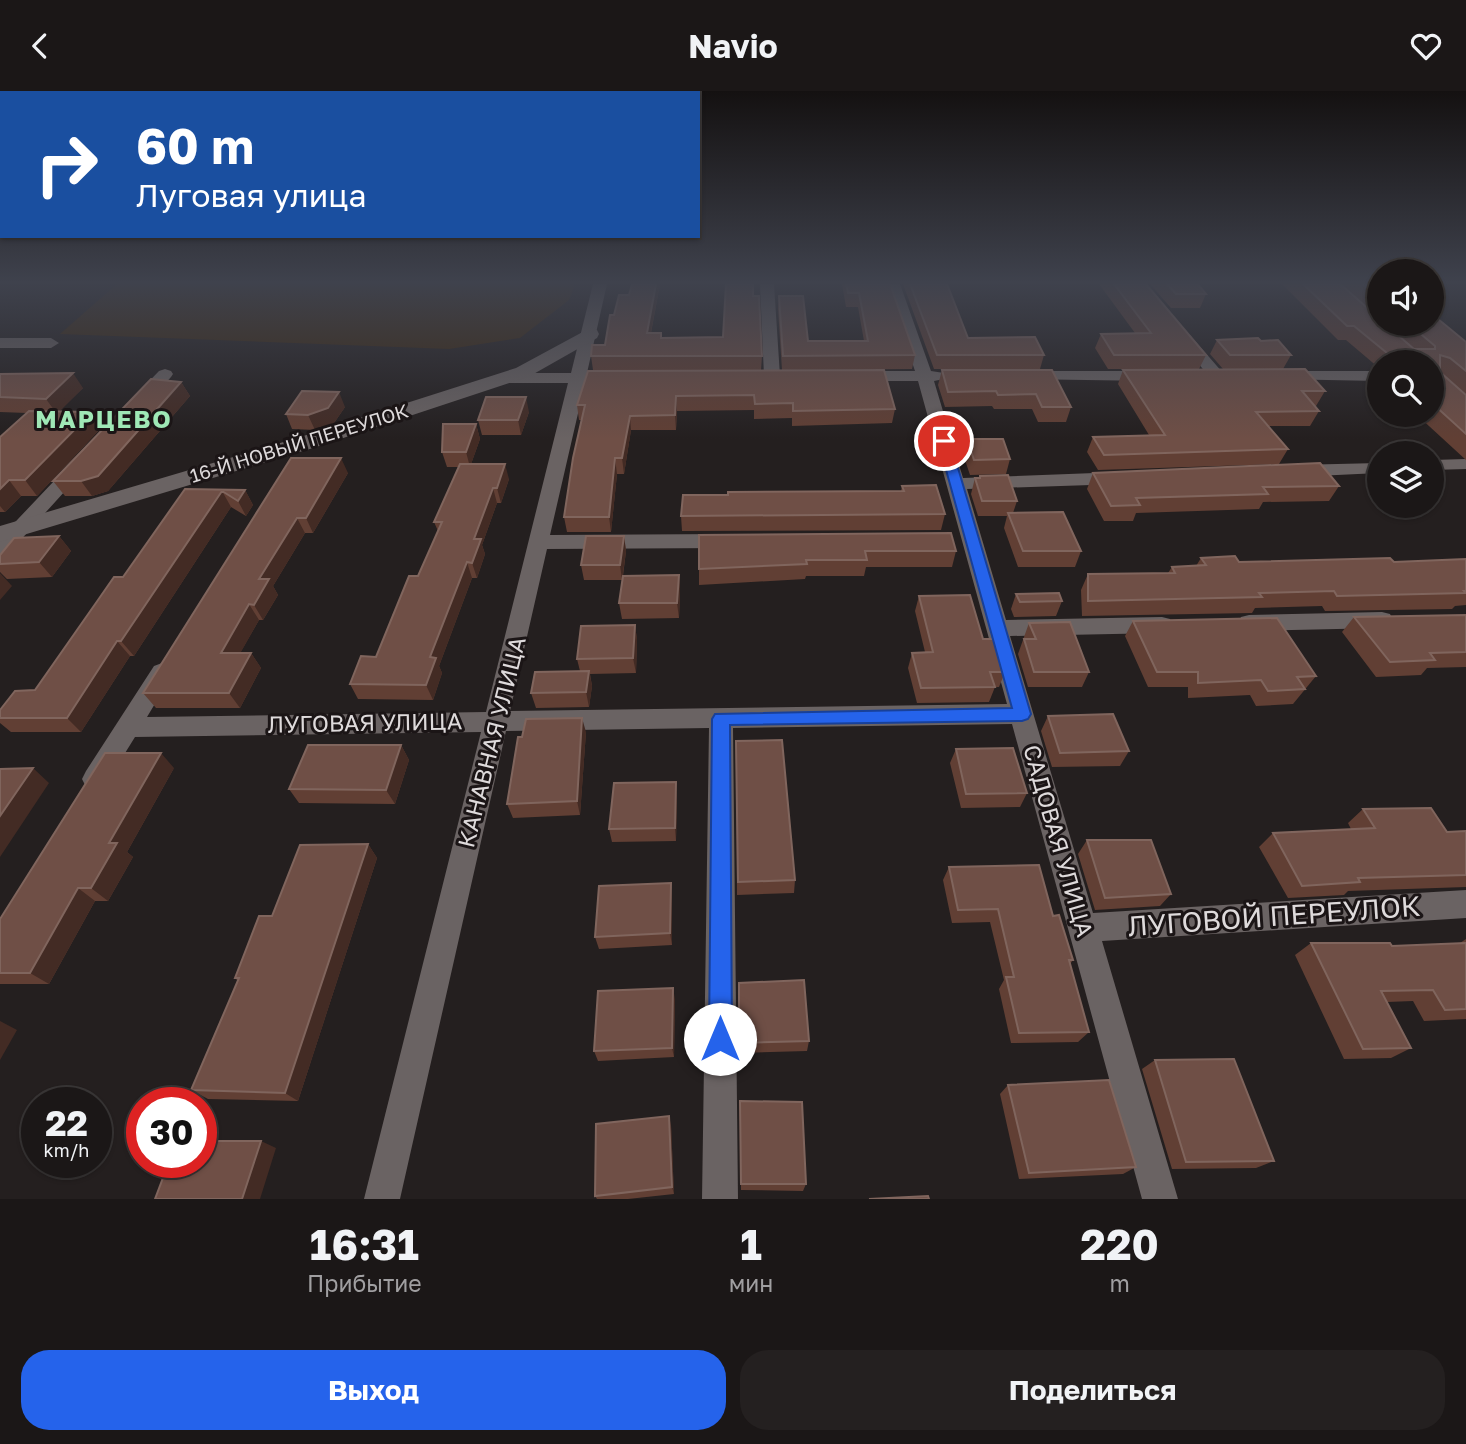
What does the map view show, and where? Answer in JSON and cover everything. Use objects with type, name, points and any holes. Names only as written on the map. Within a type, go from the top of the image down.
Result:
[{"type":"street","name":"16-Й НОВЫЙ ПЕРЕУЛОК","points":[[10,531],[305,443],[503,378],[554,356],[587,336]]},
{"type":"street","name":"КАНАВНАЯ УЛИЦА","points":[[382,1199],[590,336]]},
{"type":"street","points":[[770,336],[772,376]]},
{"type":"street","name":"САДОВАЯ УЛИЦА","points":[[911,336],[956,484],[965,539],[997,628],[1160,1199]]},
{"type":"street","points":[[1008,376],[1223,376],[1184,336]]},
{"type":"street","points":[[0,343],[51,343]]},
{"type":"street","points":[[129,412],[165,374]]},
{"type":"street","points":[[842,376],[953,376]]},
{"type":"street","points":[[1271,376],[1367,376]]},
{"type":"street","points":[[503,378],[607,378]]},
{"type":"street","points":[[290,467],[305,443]]},
{"type":"street","points":[[0,550],[10,531],[93,451]]},
{"type":"street","points":[[1444,465],[1466,464]]},
{"type":"street","points":[[1270,472],[1367,468]]},
{"type":"street","points":[[956,484],[1133,477]]},
{"type":"street","points":[[540,542],[749,541]]},
{"type":"street","points":[[1231,623],[1397,620]]},
{"type":"street","points":[[997,628],[1190,624]]},
{"type":"street","points":[[85,795],[172,656]]},
{"type":"street","name":"ЛУГОВАЯ УЛИЦА","points":[[127,727],[1022,714]]},
{"type":"street","points":[[720,1199],[721,719]]},
{"type":"street","name":"ЛУГОВОЙ ПЕРЕУЛОК","points":[[1083,928],[1466,904]]},
{"type":"shaded area","points":[[104,336],[523,336],[449,349]]},
{"type":"building","points":[[607,336],[661,336],[661,338],[761,336],[762,356],[591,356],[592,345],[605,345]]},
{"type":"building","points":[[782,336],[807,336],[808,341],[868,341],[867,336],[908,336],[915,355],[783,356]]},
{"type":"building","points":[[930,336],[1035,337],[1044,355],[937,355]]},
{"type":"building","points":[[1102,336],[1190,336],[1206,355],[1114,355]]},
{"type":"building","points":[[1366,336],[1399,336],[1414,349],[1435,349],[1423,336],[1458,336],[1466,342],[1466,371],[1444,356],[1444,350],[1383,350]]},
{"type":"building","points":[[1258,338],[1261,341],[1278,340],[1291,355],[1230,355],[1217,340]]},
{"type":"building","points":[[1305,369],[1325,391],[1302,391],[1319,411],[1256,412],[1288,449],[1104,455],[1093,437],[1165,435],[1123,370]]},
{"type":"building","points":[[884,370],[895,409],[793,411],[793,403],[755,404],[754,395],[676,396],[675,415],[630,416],[622,458],[615,458],[609,517],[564,517],[585,405],[577,405],[588,371]]},
{"type":"building","points":[[942,370],[1052,370],[1071,407],[1042,407],[1036,394],[948,392]]},
{"type":"building","points":[[73,373],[46,399],[0,397],[0,374]]},
{"type":"building","points":[[1444,376],[1466,395],[1466,434],[1444,414]]},
{"type":"building","points":[[151,379],[181,382],[98,476],[81,481],[53,481]]},
{"type":"building","points":[[302,391],[339,392],[328,408],[308,415],[286,414]]},
{"type":"building","points":[[486,397],[526,397],[518,420],[478,420]]},
{"type":"building","points":[[29,411],[92,412],[25,480],[9,480],[0,489],[0,437]]},
{"type":"building","points":[[443,424],[476,424],[466,452],[442,452]]},
{"type":"building","points":[[967,439],[1003,439],[1010,459],[974,460]]},
{"type":"building","points":[[291,458],[341,458],[306,518],[297,518],[259,579],[269,579],[254,605],[249,604],[221,653],[251,653],[229,693],[143,693]]},
{"type":"building","points":[[1320,463],[1339,486],[1263,487],[1268,494],[1136,498],[1140,505],[1111,506],[1093,473]]},
{"type":"building","points":[[460,464],[505,464],[474,539],[481,539],[472,563],[467,562],[430,657],[436,658],[426,685],[350,684],[361,656],[376,657],[409,576],[418,576],[442,522],[434,522]]},
{"type":"building","points":[[1008,475],[1017,501],[982,501],[975,478]]},
{"type":"building","points":[[936,485],[945,514],[681,516],[683,495],[728,495],[728,492],[904,491],[902,486]]},
{"type":"building","points":[[185,489],[245,490],[238,501],[222,491],[121,641],[117,641],[67,718],[0,718],[0,710],[15,691],[35,690],[114,577],[123,577]]},
{"type":"building","points":[[1063,512],[1081,551],[1023,551],[1008,513]]},
{"type":"building","points":[[951,533],[956,551],[865,551],[867,560],[806,560],[807,564],[699,569],[699,535]]},
{"type":"building","points":[[59,536],[39,562],[0,564],[0,555],[14,538]]},
{"type":"building","points":[[586,536],[624,536],[620,565],[581,565]]},
{"type":"building","points":[[1235,556],[1239,562],[1466,559],[1466,593],[1337,596],[1334,591],[1259,593],[1262,597],[1088,601],[1088,574],[1175,573],[1172,567],[1206,565],[1201,558]]},
{"type":"building","points":[[679,575],[677,603],[619,603],[623,576]]},
{"type":"building","points":[[1059,593],[1062,601],[1020,602],[1016,594]]},
{"type":"building","points":[[970,595],[983,639],[996,639],[1005,672],[990,672],[995,687],[921,688],[912,653],[933,652],[919,596]]},
{"type":"building","points":[[1466,615],[1466,652],[1430,653],[1435,660],[1390,662],[1354,617]]},
{"type":"building","points":[[1277,618],[1316,676],[1297,677],[1305,689],[1268,691],[1261,680],[1198,683],[1198,672],[1157,672],[1133,621]]},
{"type":"building","points":[[1070,622],[1089,672],[1034,672],[1024,639],[1036,639],[1029,623]]},
{"type":"building","points":[[635,625],[633,658],[577,659],[581,626]]},
{"type":"building","points":[[589,671],[586,692],[531,693],[535,672]]},
{"type":"building","points":[[1113,714],[1129,751],[1060,753],[1048,716]]},
{"type":"building","points":[[582,718],[577,801],[507,804],[518,737],[522,737],[526,719]]},
{"type":"building","points":[[782,740],[795,880],[738,882],[736,741]]},
{"type":"building","points":[[308,745],[401,745],[386,790],[289,789]]},
{"type":"building","points":[[1013,748],[1027,793],[966,794],[956,749]]},
{"type":"building","points":[[105,753],[161,753],[109,843],[117,843],[91,888],[78,888],[30,973],[0,973],[0,919]]},
{"type":"building","points":[[33,768],[0,816],[0,769]]},
{"type":"building","points":[[676,782],[675,828],[609,829],[614,783]]},
{"type":"building","points":[[1431,808],[1447,832],[1466,831],[1466,875],[1358,878],[1360,882],[1302,886],[1273,833],[1375,828],[1363,809]]},
{"type":"building","points":[[1087,840],[1151,840],[1171,894],[1105,898]]},
{"type":"building","points":[[368,844],[285,1093],[217,1091],[217,1087],[192,1087],[239,978],[235,978],[259,916],[272,916],[300,845]]},
{"type":"building","points":[[1039,865],[1053,916],[1059,915],[1073,960],[1069,960],[1089,1032],[1019,1033],[1006,977],[1014,977],[998,909],[958,910],[949,867]]},
{"type":"building","points":[[671,883],[670,933],[595,937],[599,886]]},
{"type":"building","points":[[1311,943],[1390,943],[1392,946],[1466,943],[1466,1009],[1445,1010],[1433,990],[1381,991],[1411,1048],[1363,1049]]},
{"type":"building","points":[[804,980],[809,1041],[739,1043],[739,983]]},
{"type":"building","points":[[673,988],[672,1048],[594,1051],[598,991]]},
{"type":"building","points":[[1234,1059],[1274,1161],[1186,1162],[1155,1060]]},
{"type":"building","points":[[1109,1080],[1136,1167],[1029,1173],[1008,1085]]},
{"type":"building","points":[[740,1101],[802,1102],[806,1184],[741,1184]]},
{"type":"building","points":[[669,1116],[672,1187],[595,1196],[596,1124]]},
{"type":"building","points":[[217,1141],[261,1141],[242,1199],[155,1199],[163,1178],[217,1178]]},
{"type":"building","points":[[928,1196],[929,1199],[869,1199]]},
{"type":"district","name":"МАРЦЕВО","points":[[104,420]]},
{"type":"route","points":[[720,1039],[721,719],[1022,714],[944,441]]}]
